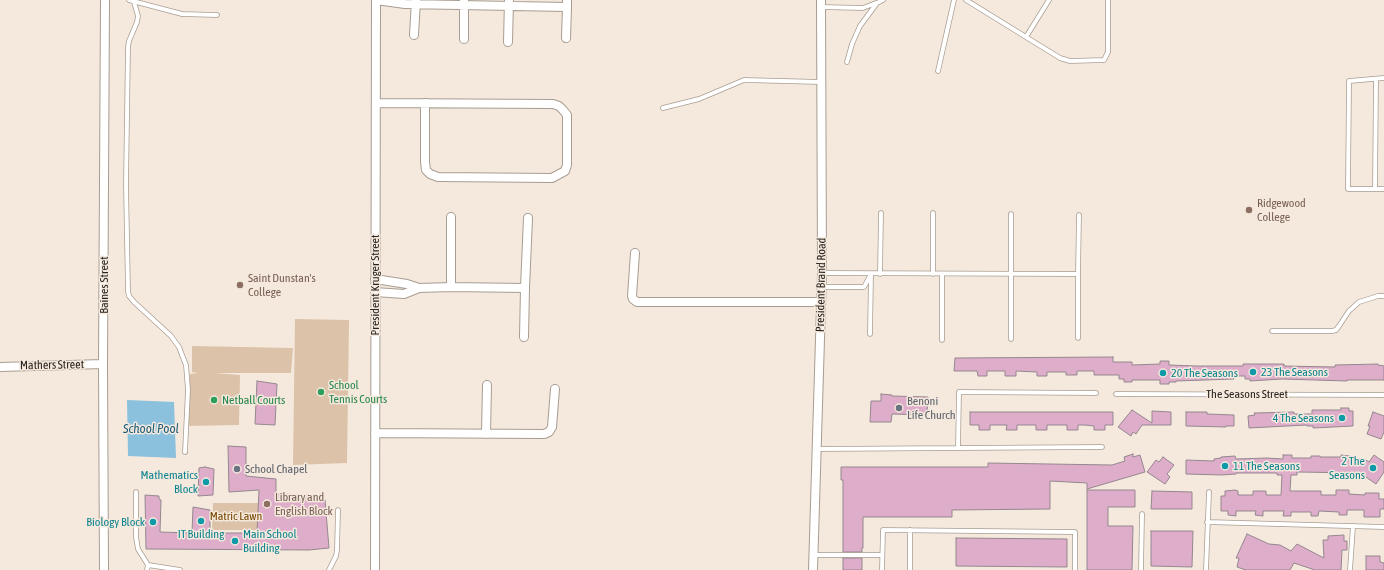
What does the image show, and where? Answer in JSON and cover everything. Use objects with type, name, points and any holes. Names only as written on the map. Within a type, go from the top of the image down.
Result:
[{"type":"street","name":"Baines Street","points":[[104,570],[103,364],[105,0]]},
{"type":"street","points":[[376,0],[567,4],[566,38]]},
{"type":"street","name":"President Kruger Street","points":[[375,570],[376,0]]},
{"type":"street","points":[[414,35],[416,2]]},
{"type":"street","points":[[464,3],[464,39]]},
{"type":"street","points":[[508,42],[509,3]]},
{"type":"street","name":"President Brand Road","points":[[813,570],[822,273],[821,4]]},
{"type":"street","points":[[376,103],[425,103],[553,104],[559,106],[567,116],[567,165],[565,172],[552,178],[438,177],[430,174],[426,170],[424,162],[425,103]]},
{"type":"street","points":[[451,217],[451,287]]},
{"type":"street","points":[[524,337],[528,218]]},
{"type":"street","points":[[635,253],[632,296],[637,302],[821,302]]},
{"type":"street","points":[[375,279],[407,284],[419,288]]},
{"type":"street","points":[[375,292],[404,294],[419,288],[451,287],[525,288]]},
{"type":"street","name":"Mathers Street","points":[[0,367],[103,364]]},
{"type":"street","points":[[486,434],[487,385]]},
{"type":"street","points":[[375,432],[544,434],[549,432],[552,427],[555,389]]},
{"type":"lane","points":[[129,0],[182,14],[218,15]]},
{"type":"lane","points":[[871,0],[877,2]]},
{"type":"lane","points":[[821,4],[863,8],[883,0]]},
{"type":"lane","points":[[938,71],[954,0]]},
{"type":"lane","points":[[966,0],[1060,58],[1070,62],[1104,60],[1108,52],[1108,0]]},
{"type":"lane","points":[[1026,37],[1049,0]]},
{"type":"lane","points":[[134,2],[137,11],[137,22],[128,47],[126,185],[128,291],[129,296],[134,302],[172,336],[179,347],[186,365],[188,390],[185,452]]},
{"type":"lane","points":[[847,62],[852,44],[860,26],[877,2]]},
{"type":"lane","points":[[1384,78],[1349,81],[1348,189],[1384,189]]},
{"type":"lane","points":[[1375,189],[1376,79]]},
{"type":"lane","points":[[663,108],[699,99],[744,80],[822,82]]},
{"type":"lane","points":[[880,274],[881,213]]},
{"type":"lane","points":[[933,213],[933,274]]},
{"type":"lane","points":[[1011,214],[1011,339]]},
{"type":"lane","points":[[1078,338],[1079,215]]},
{"type":"lane","points":[[822,273],[1078,274]]},
{"type":"lane","points":[[821,287],[864,287],[871,274]]},
{"type":"lane","points":[[870,334],[871,274]]},
{"type":"lane","points":[[942,274],[942,340]]},
{"type":"lane","points":[[1272,332],[1336,330],[1349,311],[1359,302],[1378,296],[1384,296]]},
{"type":"lane","points":[[958,448],[959,392],[1096,393]]},
{"type":"lane","name":"The Seasons Street","points":[[1116,394],[1384,395]]},
{"type":"lane","points":[[817,449],[1102,447]]},
{"type":"lane","points":[[136,492],[136,537],[138,549],[148,568],[180,570]]},
{"type":"lane","points":[[1206,570],[1209,492]]},
{"type":"lane","points":[[329,570],[336,556],[337,550],[338,510]]},
{"type":"lane","points":[[1141,570],[1142,514]]},
{"type":"lane","points":[[1208,522],[1384,527]]},
{"type":"lane","points":[[1350,570],[1353,526]]},
{"type":"lane","points":[[882,570],[882,530],[1075,532],[1075,570]]},
{"type":"lane","points":[[910,530],[910,570]]},
{"type":"lane","points":[[814,555],[882,555]]},
{"type":"green space","name":"School Tennis Courts","points":[[295,319],[349,320],[347,463],[293,465]]},
{"type":"green space","points":[[192,346],[293,348],[291,373],[214,373],[240,375],[239,425],[186,426],[190,374],[198,373],[192,372]]},
{"type":"green space","name":"Matric Lawn","points":[[213,503],[259,503],[257,530],[212,530]]},
{"type":"water","name":"School Pool","points":[[127,400],[174,402],[176,458],[128,456]]},
{"type":"building","points":[[1113,357],[1113,362],[1132,362],[1132,365],[1160,364],[1160,361],[1169,361],[1169,365],[1196,366],[1284,364],[1284,366],[1335,367],[1335,365],[1378,364],[1384,366],[1384,380],[1347,381],[1282,379],[1250,381],[1250,379],[1245,379],[1245,376],[1234,376],[1234,379],[1176,381],[1169,382],[1169,384],[1160,384],[1160,380],[1132,380],[1132,382],[1124,382],[1124,379],[1119,379],[1119,375],[1094,375],[1094,371],[1077,371],[1077,375],[1066,375],[1066,372],[1047,372],[1047,376],[1037,376],[1037,372],[1016,371],[1016,376],[1005,376],[1005,371],[987,371],[987,376],[978,376],[977,371],[954,371],[955,358]]},
{"type":"building","points":[[257,381],[277,384],[275,425],[255,424]]},
{"type":"building","name":"Benoni Life Church","points":[[881,394],[892,396],[928,397],[927,415],[892,414],[891,422],[870,422],[871,401],[881,401]]},
{"type":"building","points":[[1341,408],[1349,408],[1349,411],[1353,411],[1353,426],[1313,428],[1313,426],[1307,425],[1249,428],[1248,416],[1255,415],[1254,413],[1294,412],[1294,414],[1312,414],[1312,410],[1341,410]]},
{"type":"building","points":[[1132,410],[1152,423],[1152,411],[1171,412],[1171,425],[1142,425],[1136,434],[1133,432],[1131,436],[1118,427]]},
{"type":"building","points":[[970,412],[1113,412],[1113,425],[1105,425],[1105,430],[1094,430],[1094,426],[1078,425],[1078,430],[1067,430],[1067,425],[1047,425],[1047,430],[1036,430],[1036,425],[1017,425],[1017,430],[1006,430],[1007,425],[990,425],[990,430],[979,430],[979,425],[970,425]]},
{"type":"building","points":[[1186,412],[1207,412],[1207,414],[1234,415],[1234,426],[1186,426]]},
{"type":"building","points":[[1373,412],[1384,416],[1384,432],[1381,439],[1367,434]]},
{"type":"building","points":[[228,446],[246,447],[246,476],[276,479],[276,494],[311,495],[311,501],[325,500],[329,548],[309,550],[146,549],[145,495],[159,496],[159,499],[161,500],[160,532],[192,533],[193,507],[210,510],[210,533],[257,533],[259,490],[229,492]]},
{"type":"building","points":[[1133,454],[1133,457],[1140,455],[1145,472],[1087,489],[1087,483],[1050,481],[1050,509],[952,510],[952,517],[863,517],[862,552],[843,552],[843,480],[841,480],[841,467],[988,467],[988,463],[1112,465],[1125,461],[1124,457]]},
{"type":"building","points":[[1283,455],[1292,455],[1292,458],[1311,458],[1311,456],[1341,457],[1341,455],[1350,456],[1350,459],[1364,459],[1369,462],[1374,455],[1384,462],[1384,472],[1376,484],[1360,473],[1297,472],[1297,475],[1291,475],[1290,491],[1321,491],[1321,495],[1336,495],[1336,490],[1349,490],[1349,494],[1365,495],[1365,493],[1379,493],[1379,499],[1384,499],[1384,509],[1380,509],[1380,517],[1364,517],[1364,510],[1347,510],[1347,515],[1339,515],[1339,512],[1319,511],[1318,516],[1311,516],[1311,512],[1291,512],[1291,516],[1283,516],[1284,511],[1263,511],[1263,516],[1255,515],[1256,511],[1236,511],[1236,516],[1228,515],[1228,511],[1221,511],[1221,496],[1225,496],[1225,491],[1235,490],[1238,491],[1238,495],[1253,495],[1253,491],[1266,491],[1266,495],[1281,495],[1282,475],[1277,475],[1277,473],[1236,473],[1222,475],[1186,474],[1186,460],[1214,461],[1214,459],[1221,457],[1235,456],[1236,459],[1283,459]]},
{"type":"building","points":[[1163,457],[1174,465],[1167,474],[1170,477],[1165,484],[1147,472],[1156,460],[1159,462]]},
{"type":"building","name":"Mathematics Block","points":[[205,467],[214,469],[213,495],[198,496],[199,468]]},
{"type":"building","points":[[1087,490],[1135,490],[1135,507],[1108,507],[1108,526],[1133,526],[1132,570],[1087,570]]},
{"type":"building","points":[[1152,491],[1192,492],[1192,509],[1151,509]]},
{"type":"building","points":[[1151,531],[1193,531],[1192,567],[1151,566]]},
{"type":"building","points":[[1247,534],[1269,544],[1280,545],[1291,551],[1297,544],[1324,558],[1323,540],[1328,540],[1328,536],[1344,535],[1344,541],[1347,541],[1347,550],[1342,550],[1341,570],[1315,570],[1294,563],[1290,570],[1246,570],[1237,567],[1239,558],[1236,558]]},
{"type":"building","points":[[956,538],[1067,539],[1067,567],[956,566]]},
{"type":"building","points":[[1366,556],[1380,556],[1380,562],[1384,563],[1384,570],[1366,570]]},
{"type":"building","points":[[843,558],[862,558],[862,570],[843,570]]},
{"type":"place","name":"Ridgewood College","points":[[1249,210]]},
{"type":"place","name":"Saint Dunstan's College","points":[[240,285]]},
{"type":"place","name":"23 The Seasons","points":[[1253,372]]},
{"type":"place","name":"20 The Seasons","points":[[1163,373]]},
{"type":"place","name":"School Tennis Courts","points":[[321,392]]},
{"type":"place","name":"Netball Courts","points":[[214,400]]},
{"type":"place","name":"Benoni Life Church","points":[[899,408]]},
{"type":"place","name":"4 The Seasons","points":[[1342,418]]},
{"type":"place","name":"11 The Seasons","points":[[1225,466]]},
{"type":"place","name":"2 The Seasons","points":[[1373,468]]},
{"type":"place","name":"School Chapel","points":[[237,469]]},
{"type":"place","name":"Mathematics Block","points":[[206,482]]},
{"type":"place","name":"Library and English Block","points":[[267,504]]},
{"type":"place","name":"IT Building","points":[[201,521]]},
{"type":"place","name":"Biology Block","points":[[153,522]]},
{"type":"place","name":"Main School Building","points":[[235,541]]}]
